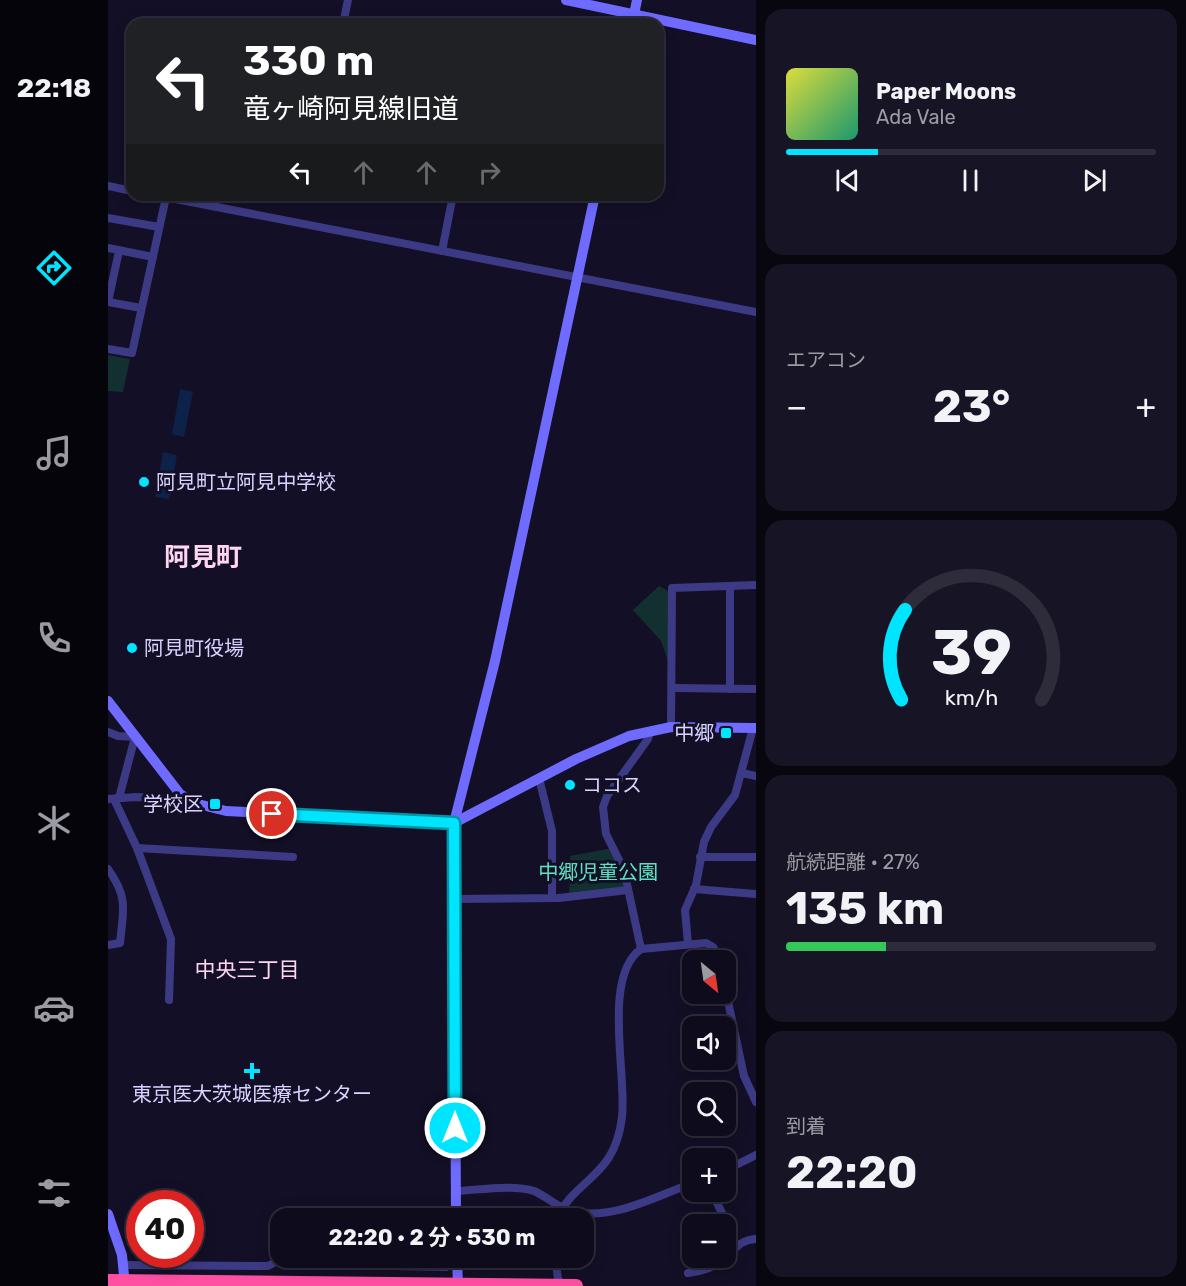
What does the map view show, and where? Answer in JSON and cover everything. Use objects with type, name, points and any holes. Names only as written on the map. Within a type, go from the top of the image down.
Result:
[{"type":"highway","points":[[108,1281],[125,1284],[576,1286]]},
{"type":"street","points":[[344,18],[348,0]]},
{"type":"street","points":[[566,0],[629,18]]},
{"type":"street","points":[[633,18],[637,0]]},
{"type":"street","points":[[664,24],[756,40]]},
{"type":"street","points":[[108,186],[126,190]]},
{"type":"street","points":[[108,349],[132,353],[165,201]]},
{"type":"street","points":[[186,201],[756,312]]},
{"type":"street","points":[[441,251],[452,201]]},
{"type":"street","points":[[456,1208],[454,823],[495,661],[594,201]]},
{"type":"street","points":[[108,218],[159,227]]},
{"type":"street","points":[[108,248],[153,257]]},
{"type":"street","points":[[119,250],[108,302],[141,308]]},
{"type":"street","points":[[671,727],[672,588],[756,585]]},
{"type":"street","points":[[730,586],[730,689]]},
{"type":"street","points":[[672,688],[756,689]]},
{"type":"street","points":[[108,701],[180,794],[199,805],[226,811],[454,823],[608,743],[671,727],[754,728],[735,795],[711,827],[700,857],[694,889],[685,909],[687,944]]},
{"type":"street","points":[[641,949],[624,870],[606,834],[603,807],[607,796],[648,739],[650,731]]},
{"type":"street","points":[[108,732],[118,736],[135,737]]},
{"type":"street","points":[[135,737],[114,799],[137,848],[171,939],[169,1000]]},
{"type":"street","points":[[742,773],[756,776]]},
{"type":"street","points":[[539,778],[552,831],[552,898]]},
{"type":"street","points":[[114,799],[136,797],[174,799],[180,794]]},
{"type":"street","points":[[137,848],[293,856]]},
{"type":"street","points":[[700,857],[756,858]]},
{"type":"street","points":[[108,870],[118,883],[124,898],[120,944],[108,945]]},
{"type":"street","points":[[694,889],[756,894]]},
{"type":"street","points":[[454,899],[552,898],[628,890]]},
{"type":"street","points":[[456,1191],[518,1188],[533,1191],[562,1208],[610,1159],[618,1141],[623,1104],[619,1033],[620,991],[624,975],[634,955],[641,949],[687,944],[706,943],[715,950]]},
{"type":"street","points":[[729,1004],[744,1076],[756,1102]]},
{"type":"street","points":[[736,1165],[756,1155]]},
{"type":"street","points":[[594,1212],[618,1211],[682,1187]]},
{"type":"street","points":[[108,1214],[124,1264],[125,1284]]},
{"type":"street","points":[[688,1273],[704,1271],[723,1261],[746,1240],[756,1239]]},
{"type":"street","points":[[108,1241],[119,1246]]},
{"type":"street","points":[[124,1264],[270,1265]]},
{"type":"street","points":[[457,1268],[458,1285]]},
{"type":"street","points":[[557,1268],[560,1286]]},
{"type":"green space","points":[[108,355],[130,359],[123,392],[108,391]]},
{"type":"green space","points":[[659,586],[668,591],[671,588],[668,661],[661,641],[633,610]]},
{"type":"green space","name":"中郷児童公園","points":[[613,848],[628,890],[569,897],[570,856]]},
{"type":"water","points":[[180,389],[193,392],[184,437],[172,434]]},
{"type":"water","points":[[163,452],[177,455],[169,499],[155,497]]},
{"type":"place","name":"阿見町立阿見中学校","points":[[144,482]]},
{"type":"place","name":"阿見町役場","points":[[132,648]]},
{"type":"place","name":"中郷","points":[[726,733]]},
{"type":"place","name":"ココス","points":[[570,785]]},
{"type":"place","name":"学校区","points":[[215,804]]},
{"type":"place","name":"東京医大茨城医療センター","points":[[252,1071]]},
{"type":"district","name":"阿見町","points":[[203,557]]},
{"type":"district","name":"中央三丁目","points":[[247,969]]},
{"type":"route","points":[[272,814],[454,823],[455,1128]]}]
